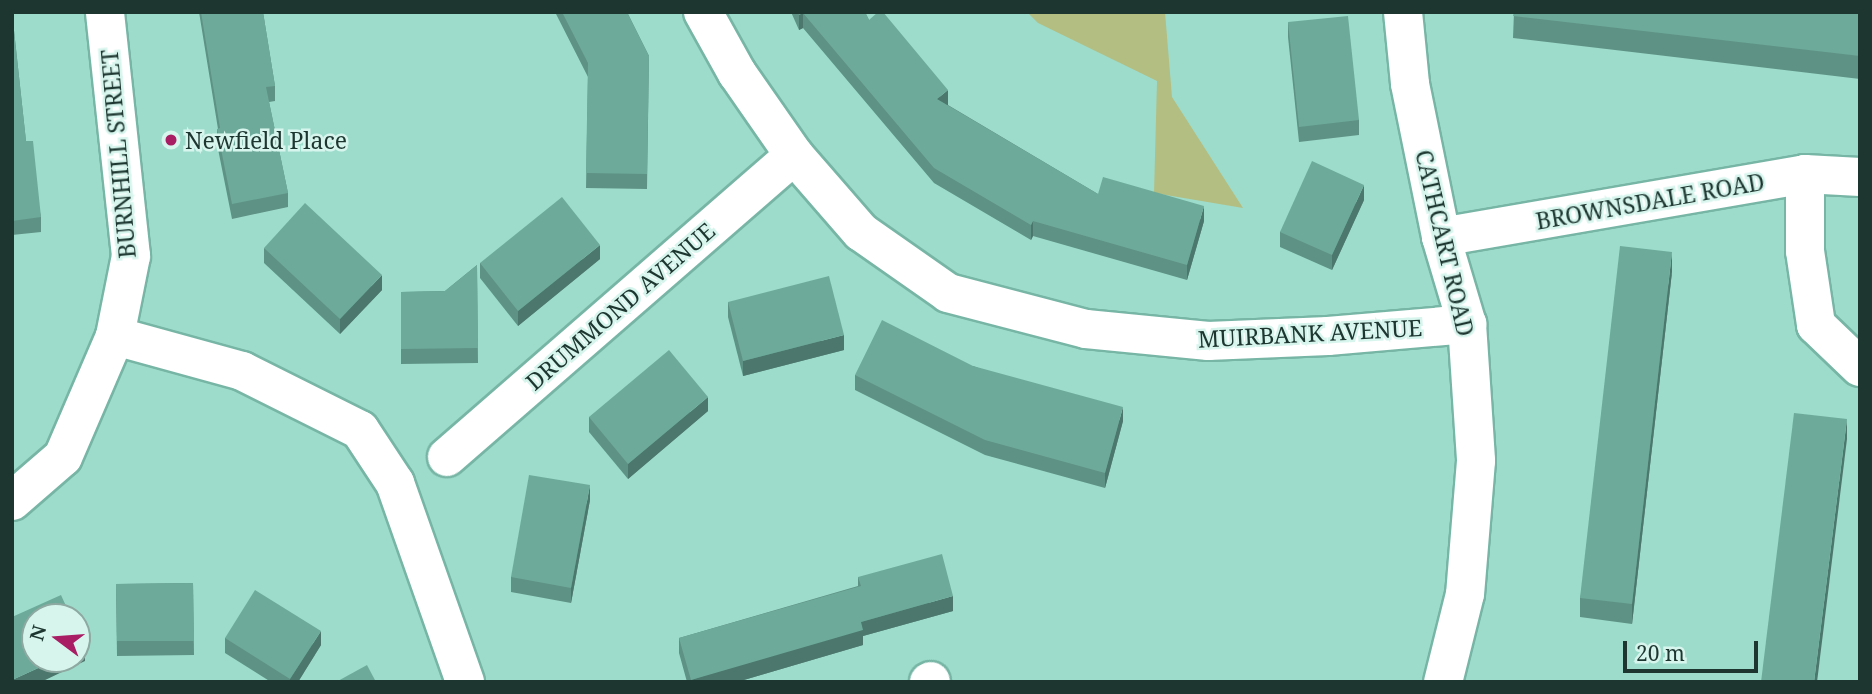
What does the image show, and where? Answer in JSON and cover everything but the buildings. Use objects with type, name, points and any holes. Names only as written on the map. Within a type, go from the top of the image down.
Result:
[{"type":"street","name":"BURNHILL STREET","points":[[12,501],[63,457],[115,336],[131,256],[105,12]]},
{"type":"street","name":"MUIRBANK AVENUE","points":[[703,12],[737,73],[794,155],[861,232],[948,293],[1086,329],[1209,341],[1328,336],[1467,324]]},
{"type":"street","name":"CATHCART ROAD","points":[[1403,12],[1410,84],[1441,237],[1467,324],[1476,461],[1465,594],[1443,682]]},
{"type":"street","name":"DRUMMOND AVENUE","points":[[447,457],[794,155]]},
{"type":"street","points":[[1805,174],[1805,251],[1816,325],[1860,367]]},
{"type":"street","name":"BROWNSDALE ROAD","points":[[1441,237],[1805,174],[1860,177]]},
{"type":"street","points":[[115,336],[242,371],[360,430],[395,483],[465,682]]},
{"type":"green space","points":[[1027,12],[1165,12],[1172,97],[1243,208],[1154,193],[1157,81],[1038,23]]},
{"type":"place","name":"Newfield Place","points":[[171,140]]}]
